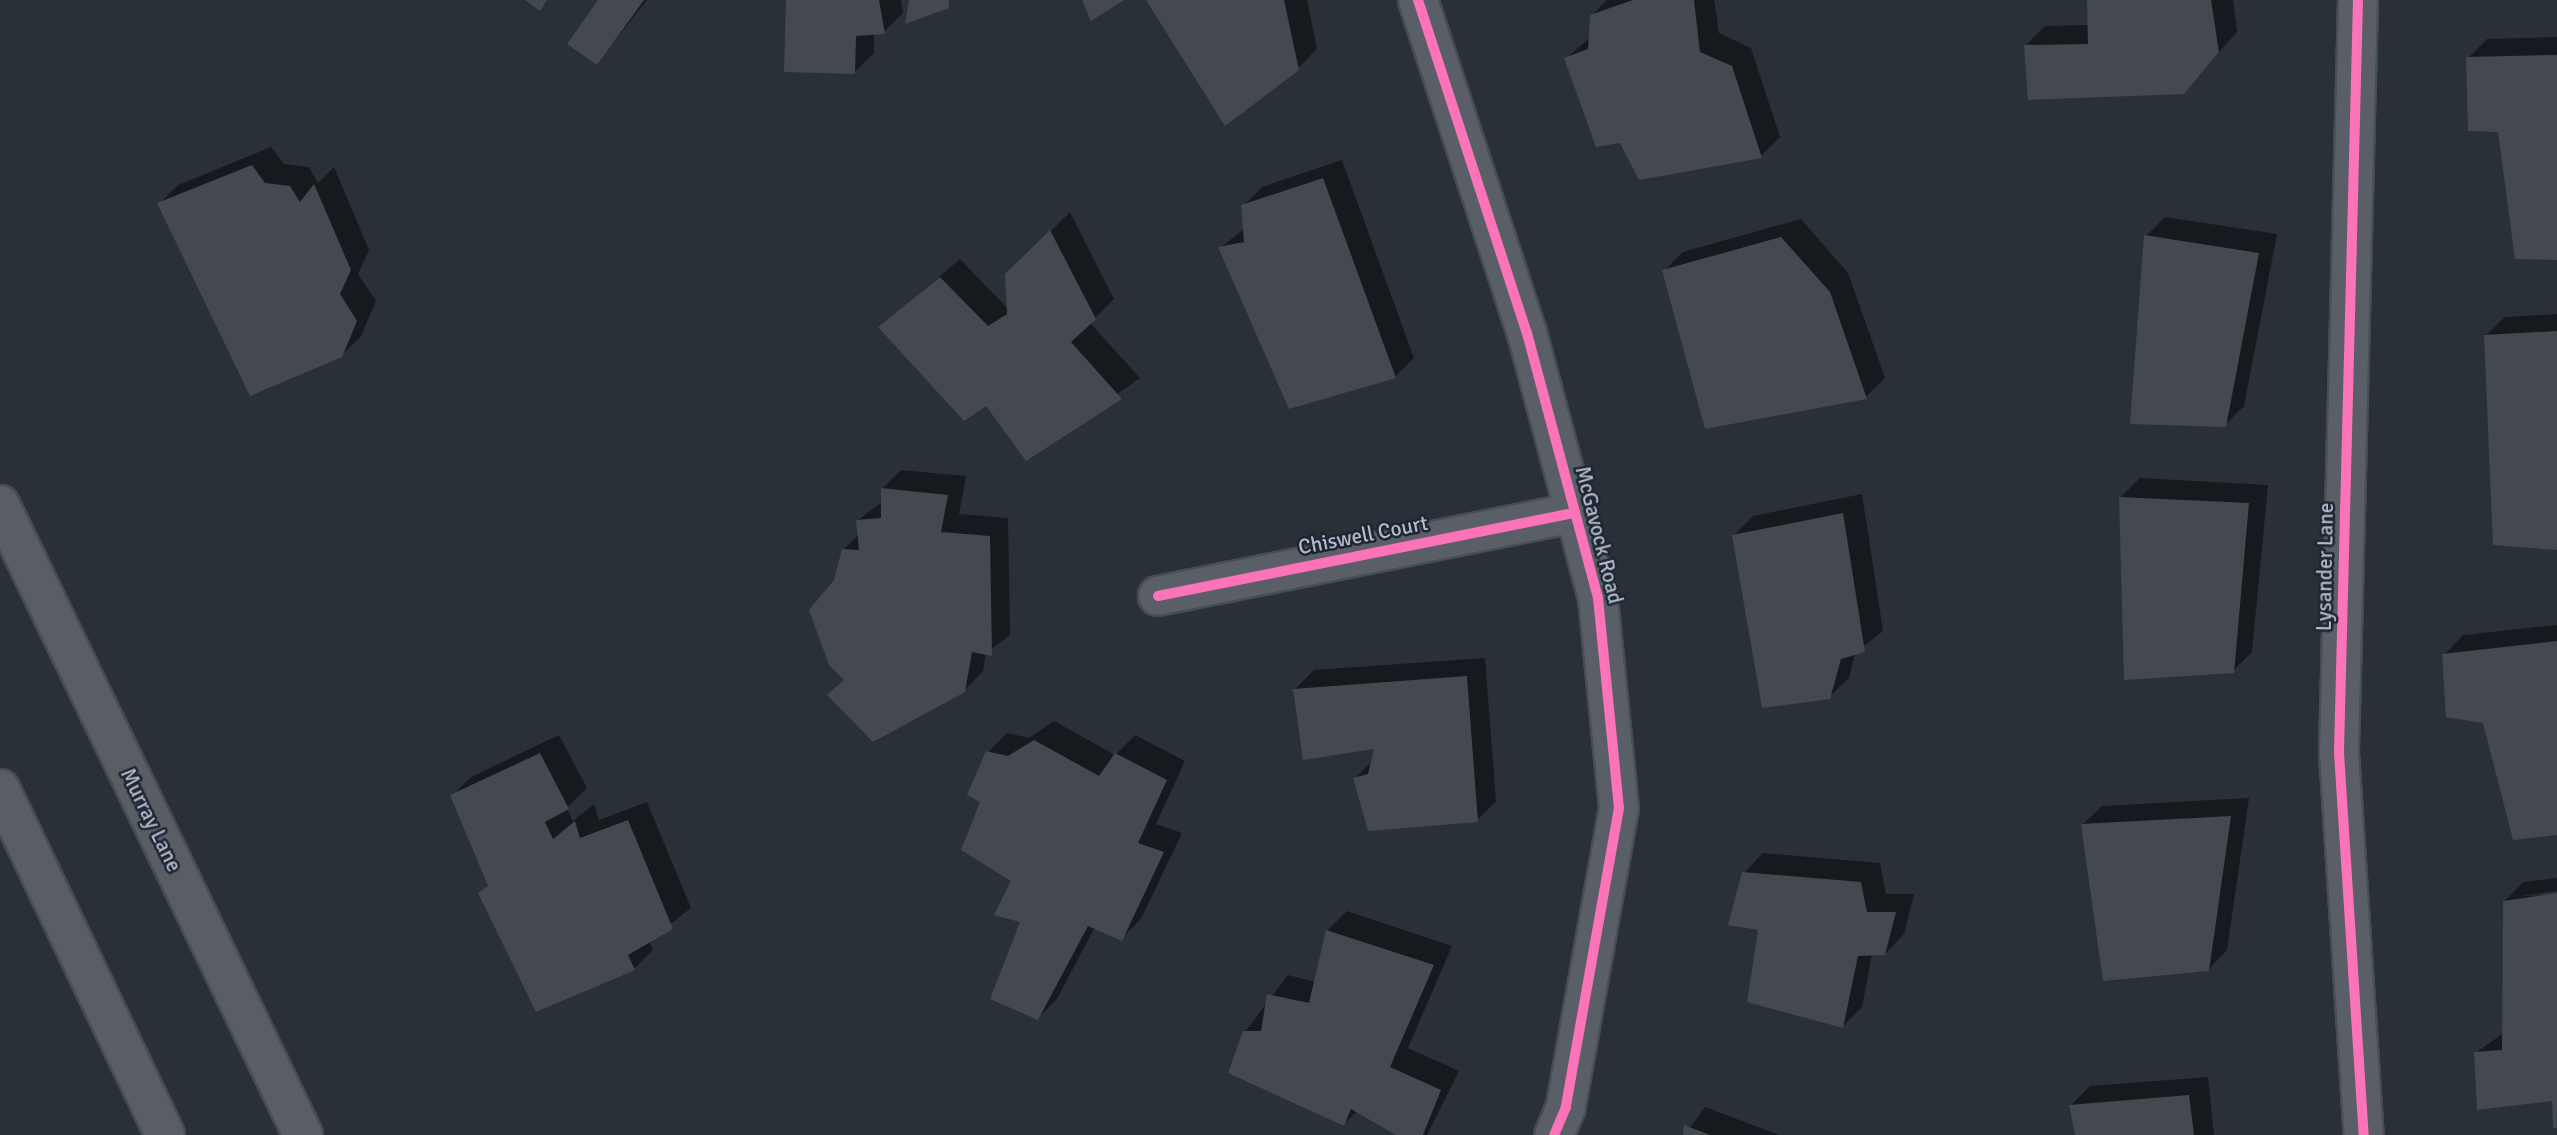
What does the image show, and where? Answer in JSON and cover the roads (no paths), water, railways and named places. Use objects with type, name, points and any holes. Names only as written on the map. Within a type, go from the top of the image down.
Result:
[{"type":"main road","name":"Murray Lane","points":[[0,505],[303,1135]]},
{"type":"main road","points":[[0,789],[165,1135]]},
{"type":"street","name":"McGavock Road","points":[[1418,0],[1527,333],[1598,598],[1619,807],[1566,1107],[1554,1135]]},
{"type":"street","name":"Lysander Lane","points":[[2358,0],[2340,753],[2364,1135]]},
{"type":"street","name":"Chiswell Court","points":[[1158,596],[1575,513]]}]
